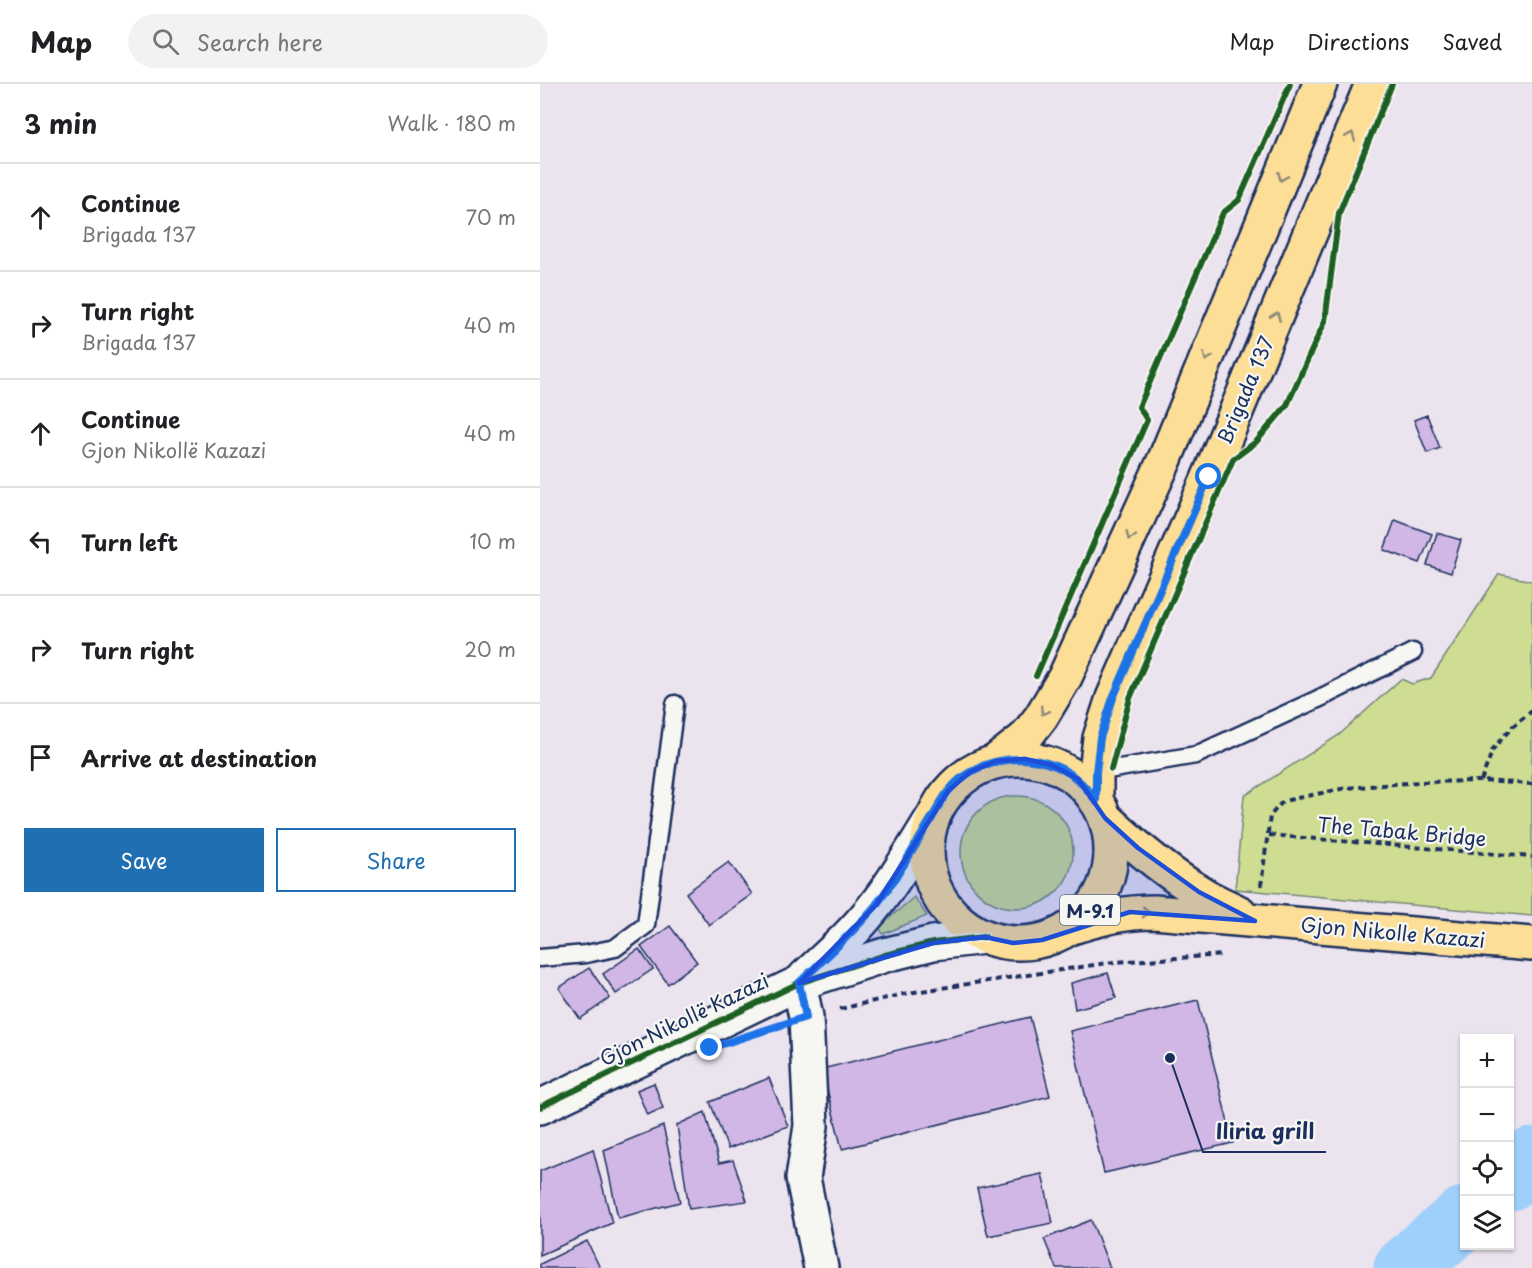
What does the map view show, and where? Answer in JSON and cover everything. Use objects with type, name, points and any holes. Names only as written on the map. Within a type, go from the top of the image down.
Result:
[{"type":"main road","name":"Brigada 137","points":[[1320,84],[1165,459],[1065,678],[1041,717],[1024,739],[996,761],[970,772],[948,791],[933,817],[926,845],[929,874],[941,900],[960,922],[985,937],[1013,943],[1042,940],[1069,929],[1092,908],[1107,880],[1111,848],[1099,797],[1100,738],[1113,698],[1209,477],[1372,84]]},
{"type":"main road","name":"Brigada 137","points":[[996,761],[1025,759],[1052,765],[1078,779],[1099,797]]},
{"type":"main road","name":"M-9.1","points":[[1099,797],[1138,848],[1175,876],[1199,892],[1259,911]]},
{"type":"main road","name":"M-9.1","points":[[1069,929],[1108,916],[1130,912],[1259,911]]},
{"type":"main road","name":"Gjon Nikolle Kazazi","points":[[1259,911],[1532,944]]},
{"type":"street","name":"Gjon Nikollë Kazazi","points":[[799,983],[849,936],[876,905],[901,870],[933,817]]},
{"type":"street","name":"Gjon Nikollë Kazazi","points":[[540,1107],[799,983],[885,955],[933,943],[985,937]]},
{"type":"street","points":[[799,983],[806,1017],[811,1126],[802,1178],[821,1268]]},
{"type":"lane","points":[[1099,797],[1318,699],[1413,652]]},
{"type":"lane","points":[[540,958],[586,954],[615,948],[646,925],[675,704]]},
{"type":"path","points":[[1481,781],[1493,749],[1512,727],[1532,711]]},
{"type":"path","points":[[1259,911],[1270,816],[1283,801],[1346,788],[1419,782],[1481,781],[1532,784]]},
{"type":"path","points":[[806,1017],[908,993],[1114,962],[1229,954]]},
{"type":"highlighted area","points":[[1025,759],[1052,765],[1078,779],[1105,818],[1138,848],[1199,892],[1255,921],[1130,912],[1042,940],[1013,943],[985,937],[933,943],[799,983],[876,905],[948,791],[970,772],[996,761]]},
{"type":"green space","points":[[1499,574],[1532,581],[1532,916],[1235,889],[1244,796],[1339,735],[1401,679],[1412,684],[1431,678]]},
{"type":"green space","points":[[1017,796],[1038,801],[1056,813],[1068,831],[1073,852],[1068,873],[1056,891],[1038,903],[1017,908],[996,903],[978,891],[966,873],[961,852],[966,831],[978,813],[996,801]]},
{"type":"green space","points":[[914,897],[927,916],[883,934],[879,927]]},
{"type":"building","points":[[1427,415],[1440,448],[1427,453],[1414,420]]},
{"type":"building","points":[[1395,520],[1432,534],[1420,563],[1384,550]]},
{"type":"building","points":[[1437,533],[1461,540],[1451,573],[1427,565]]},
{"type":"building","points":[[729,862],[752,894],[709,925],[686,893]]},
{"type":"building","points":[[670,926],[697,962],[668,984],[641,947]]},
{"type":"building","points":[[639,949],[653,969],[616,994],[603,974]]},
{"type":"building","points":[[589,968],[610,998],[580,1019],[559,988]]},
{"type":"building","points":[[1108,973],[1116,998],[1075,1009],[1071,983]]},
{"type":"building","points":[[1198,1000],[1233,1143],[1104,1173],[1070,1031]]},
{"type":"building","points":[[1030,1017],[1050,1096],[842,1149],[822,1069]]},
{"type":"building","points":[[769,1078],[788,1126],[728,1149],[710,1102]]},
{"type":"building","points":[[654,1083],[663,1108],[647,1115],[637,1090]]},
{"type":"building","points":[[705,1112],[719,1163],[733,1160],[747,1201],[689,1209],[677,1125]]},
{"type":"building","points":[[663,1126],[680,1202],[618,1218],[604,1150]]},
{"type":"building","points":[[593,1149],[612,1223],[540,1255],[540,1171]]},
{"type":"building","points":[[1042,1174],[1053,1223],[988,1236],[977,1188]]},
{"type":"building","points":[[1091,1220],[1110,1268],[1056,1268],[1044,1239]]},
{"type":"building","points":[[587,1241],[600,1268],[540,1268],[540,1264]]},
{"type":"waterway","points":[[1514,1175],[1532,1159]]},
{"type":"waterway","points":[[1405,1268],[1460,1221]]},
{"type":"cycle path","points":[[1036,676],[1147,420],[1139,407],[1223,213],[1239,200],[1290,84]]},
{"type":"cycle path","points":[[1111,769],[1130,698],[1233,459],[1256,442],[1287,405],[1325,321],[1339,213],[1392,84]]},
{"type":"cycle path","points":[[540,1107],[799,983],[885,955],[933,943],[985,937]]},
{"type":"place","name":"Iliria grill","points":[[1170,1058]]},
{"type":"route","points":[[710,1048],[806,1017],[799,983],[849,936],[876,905],[901,870],[948,791],[970,772],[996,761],[1025,759],[1052,765],[1078,779],[1096,801],[1096,772],[1100,738],[1113,698],[1209,477]]}]
